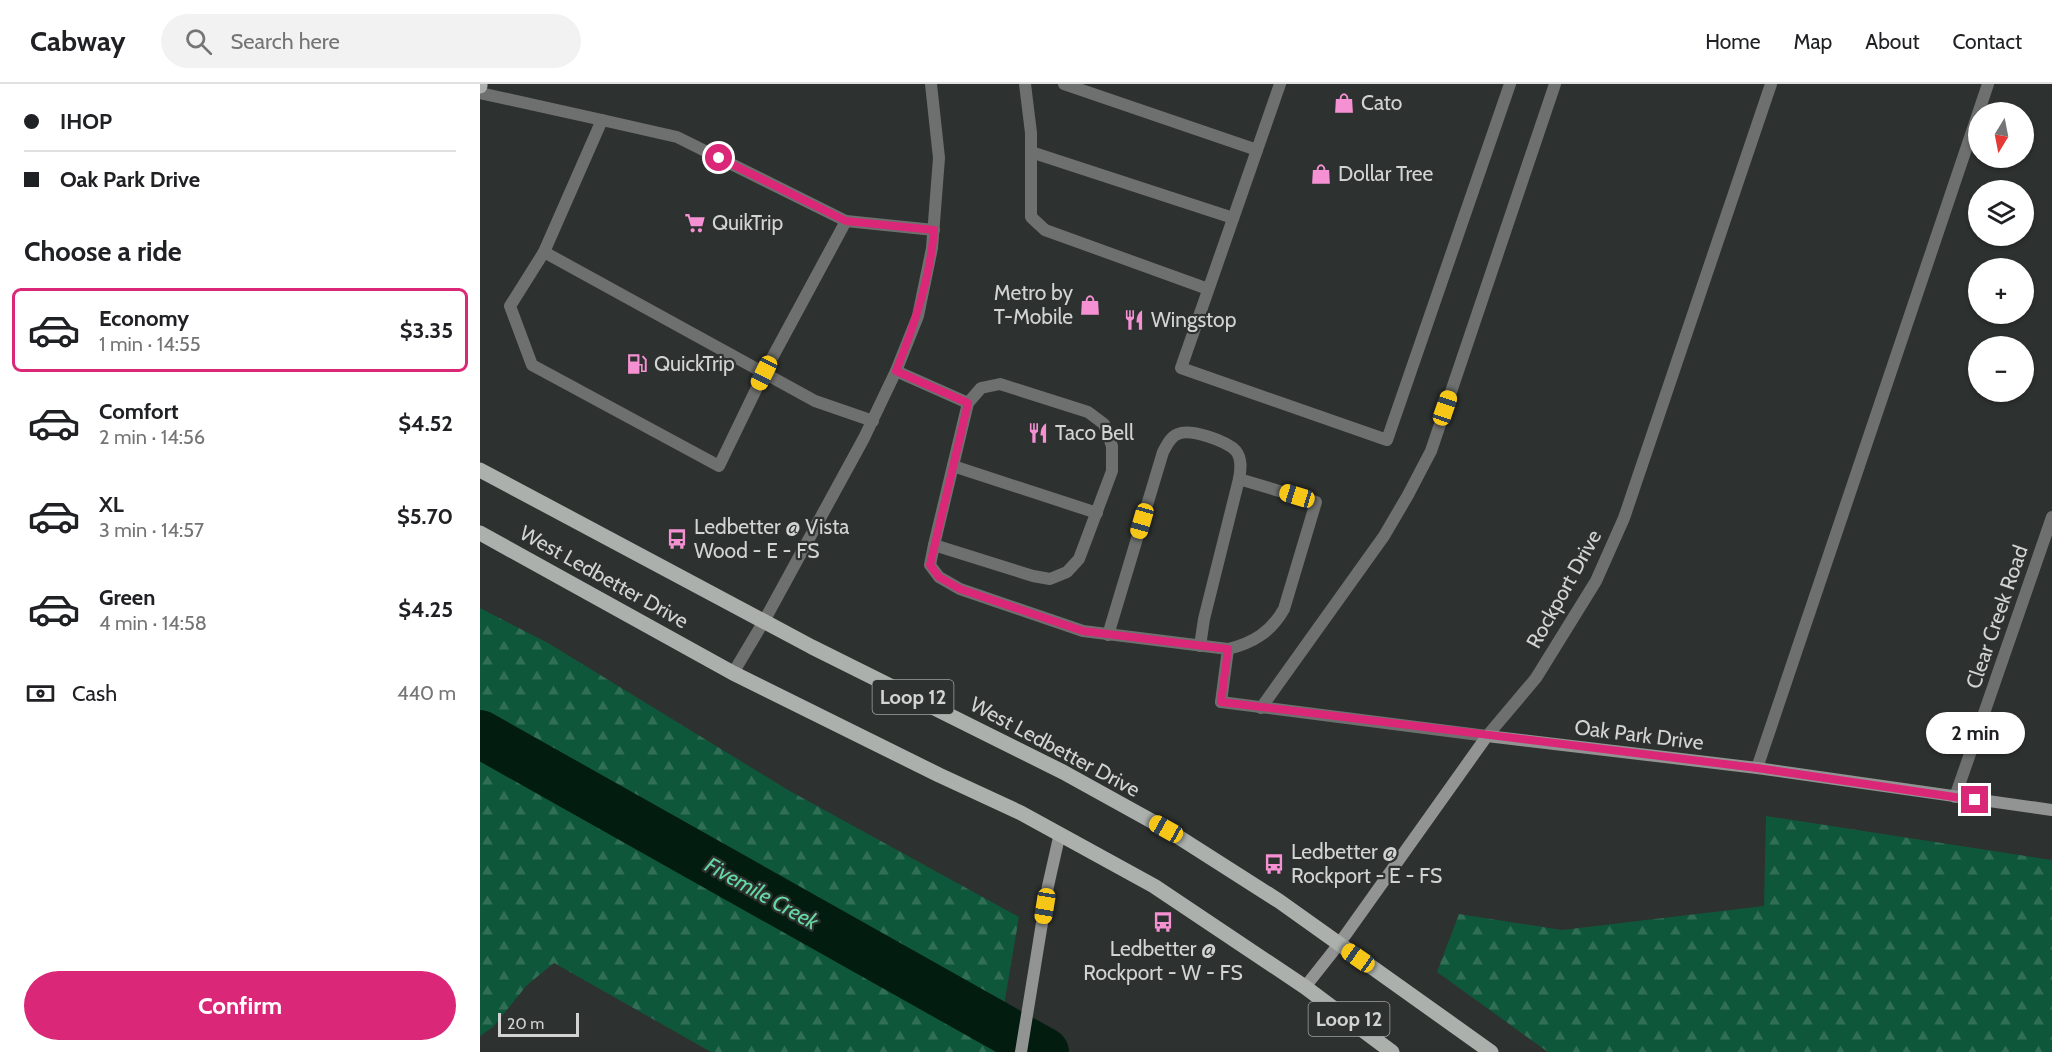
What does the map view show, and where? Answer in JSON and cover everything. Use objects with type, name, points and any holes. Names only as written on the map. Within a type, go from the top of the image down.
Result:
[{"type":"main road","name":"West Ledbetter Drive","points":[[480,470],[764,621],[1063,772],[1156,823],[1279,901],[1491,1052]]},
{"type":"main road","name":"West Ledbetter Drive","points":[[484,538],[808,712],[1060,833],[1154,886],[1305,987],[1392,1052]]},
{"type":"street","points":[[733,673],[764,621],[873,421],[918,316],[932,248],[939,158],[931,84]]},
{"type":"street","points":[[1025,84],[1031,133],[1031,217],[1045,230],[1208,289]]},
{"type":"street","points":[[1064,84],[1257,150]]},
{"type":"street","points":[[1280,84],[1180,368],[1387,440],[1510,84]]},
{"type":"street","points":[[1261,708],[1384,536],[1431,451],[1555,84]]},
{"type":"street","name":"Rockport Drive","points":[[1305,987],[1339,944],[1486,736],[1536,678],[1596,581],[1624,518],[1771,84]]},
{"type":"street","points":[[1757,768],[1988,84]]},
{"type":"street","points":[[480,93],[677,137],[846,221],[934,230]]},
{"type":"street","points":[[602,120],[544,252],[510,306],[532,365],[719,466],[764,373],[846,221]]},
{"type":"street","points":[[1031,152],[1233,218]]},
{"type":"street","points":[[544,252],[815,401],[873,421]]},
{"type":"street","points":[[896,371],[968,403]]},
{"type":"street","points":[[934,544],[1033,576],[1050,579],[1067,572],[1079,559],[1112,471],[1112,446],[1104,424],[1088,412],[1000,384],[981,388],[968,403],[934,544],[930,565],[939,577],[960,589],[1083,631],[1228,649],[1245,645],[1275,625],[1284,609],[1316,502],[1239,479]]},
{"type":"street","points":[[1108,635],[1163,452],[1170,439],[1179,433],[1193,433],[1229,445],[1238,453],[1241,466],[1204,619],[1200,646]]},
{"type":"street","points":[[953,466],[1097,513]]},
{"type":"street","name":"Clear Creek Road","points":[[1955,797],[2052,517]]},
{"type":"street","name":"Oak Park Drive","points":[[1228,649],[1221,702],[1757,768],[2052,810]]},
{"type":"street","points":[[1021,1052],[1048,886],[1060,833]]},
{"type":"green space","points":[[480,608],[548,643],[788,790],[1019,917],[996,1052],[711,1052],[554,963],[527,985],[493,1027],[480,1036]]},
{"type":"green space","points":[[1766,816],[2052,860],[2052,1052],[1548,1052],[1437,972],[1459,914],[1562,930],[1764,906]]},
{"type":"waterway","name":"Fivemile Creek","points":[[480,734],[1045,1052]]},
{"type":"place","name":"Cato","points":[[1344,103]]},
{"type":"place","name":"Dollar Tree","points":[[1321,174]]},
{"type":"place","name":"QuikTrip","points":[[695,223]]},
{"type":"place","name":"Metro by T-Mobile","points":[[1090,305]]},
{"type":"place","name":"Wingstop","points":[[1134,320]]},
{"type":"place","name":"QuickTrip","points":[[637,364]]},
{"type":"place","name":"Taco Bell","points":[[1038,433]]},
{"type":"place","name":"Ledbetter @ Vista Wood - E - FS","points":[[677,539]]},
{"type":"place","name":"Ledbetter @ Rockport - E - FS","points":[[1274,864]]},
{"type":"place","name":"Ledbetter @ Rockport - W - FS","points":[[1163,922]]},
{"type":"route","points":[[719,158],[846,221],[934,230],[918,316],[896,371],[968,403],[930,565],[939,577],[960,589],[1083,631],[1228,649],[1221,702],[1757,768],[1975,800]]}]
